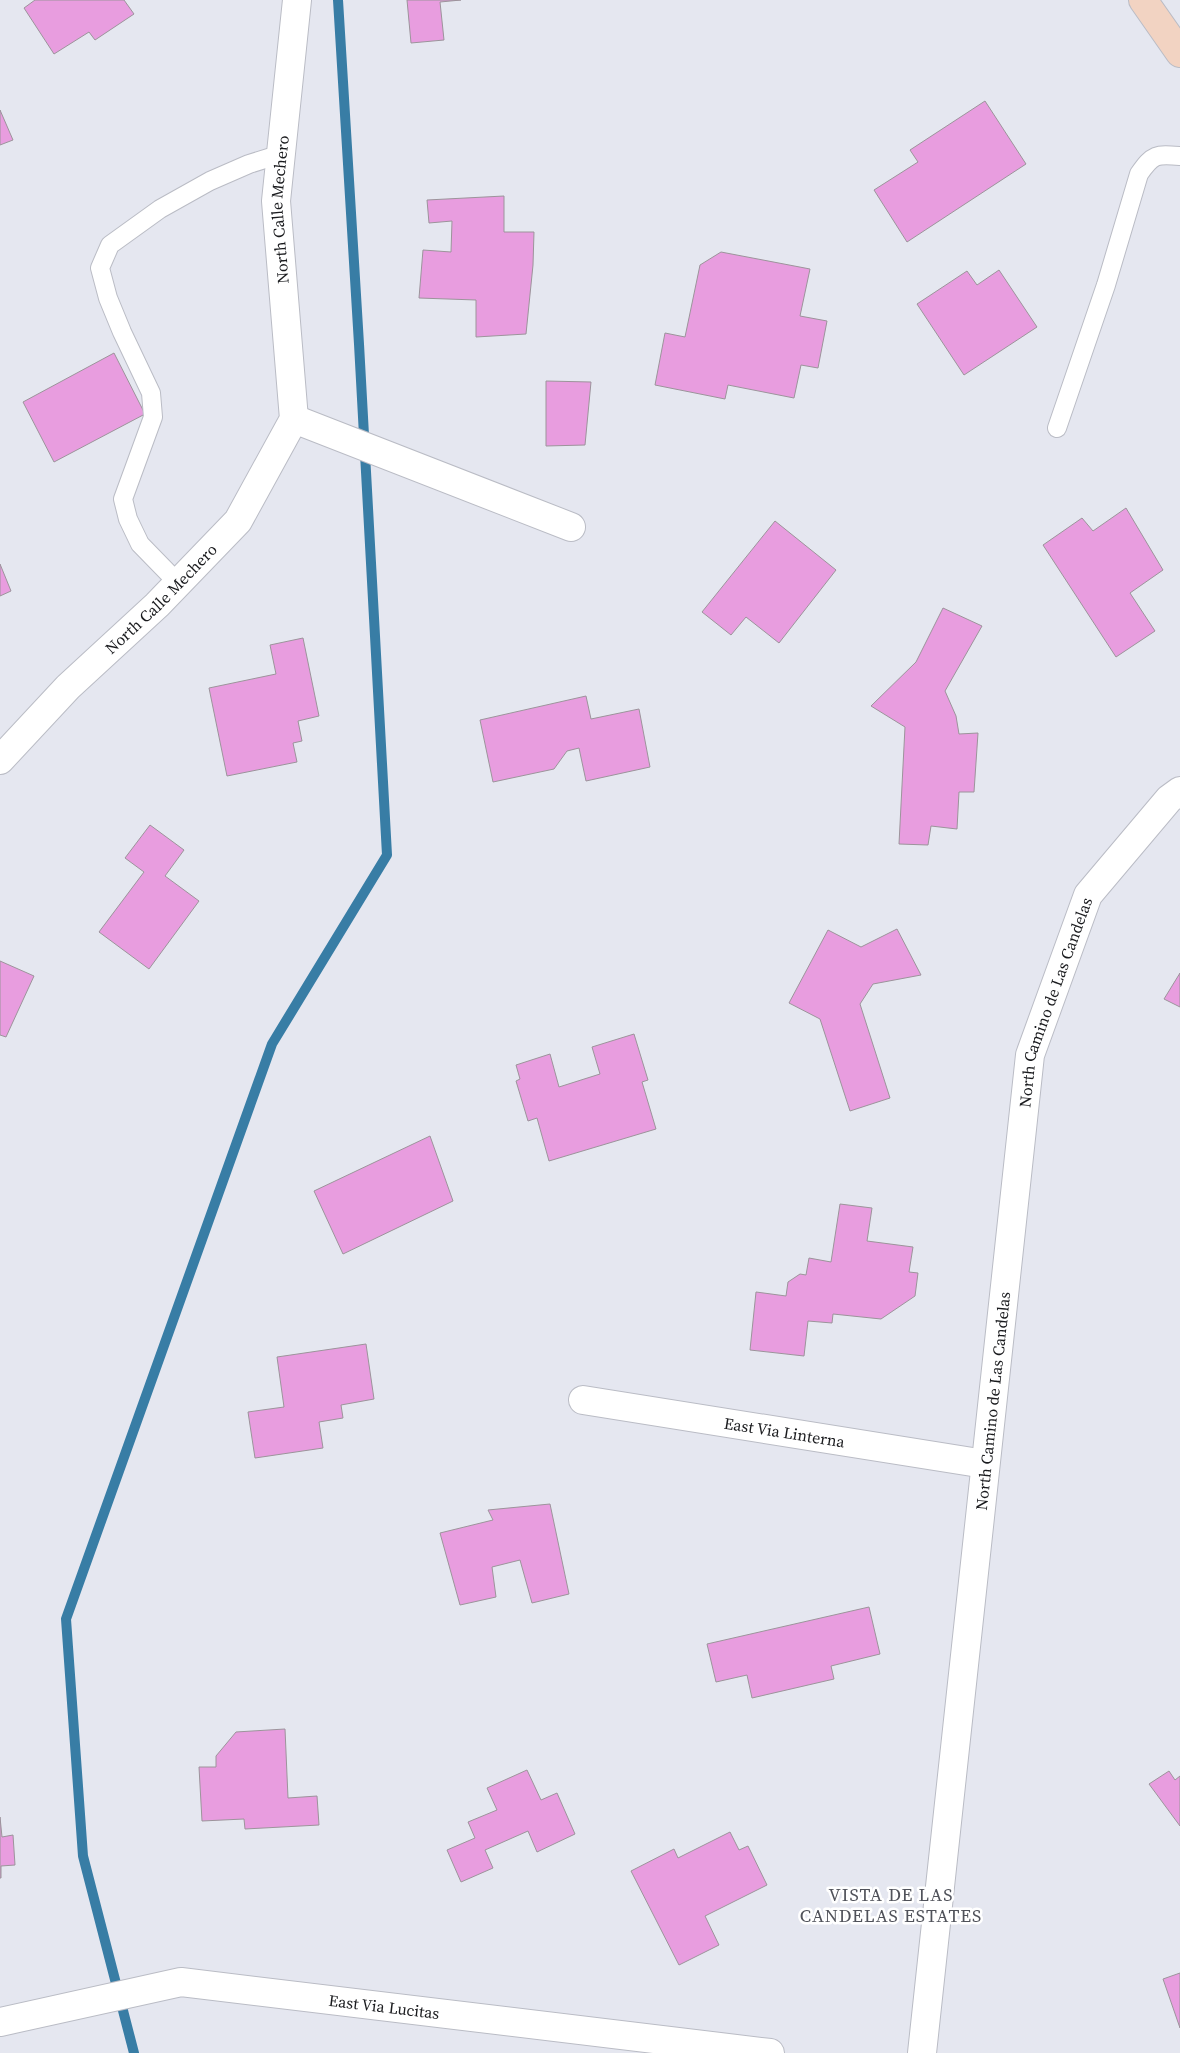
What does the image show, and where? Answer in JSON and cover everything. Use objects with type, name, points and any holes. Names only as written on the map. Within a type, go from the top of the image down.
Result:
[{"type":"main road","points":[[1144,0],[1180,53]]},
{"type":"street","name":"North Calle Mechero","points":[[0,760],[68,686],[157,605],[238,521],[294,419],[276,200],[297,0]]},
{"type":"street","points":[[294,419],[571,527]]},
{"type":"street","name":"North Camino de Las Candelas","points":[[922,2053],[1030,1055],[1088,895],[1169,799],[1180,791]]},
{"type":"street","name":"East Via Linterna","points":[[583,1400],[986,1464]]},
{"type":"street","name":"East Via Lucitas","points":[[0,2022],[181,1982],[770,2053]]},
{"type":"lane","points":[[178,583],[140,544],[128,519],[123,499],[153,417],[151,393],[108,298],[100,268],[110,245],[160,209],[210,181],[248,164],[281,154]]},
{"type":"lane","points":[[1057,428],[1106,285],[1139,174],[1149,159],[1160,154],[1180,156]]},
{"type":"building","points":[[35,0],[124,0],[134,14],[95,40],[89,32],[54,54],[24,8]]},
{"type":"building","points":[[407,0],[461,0],[440,2],[444,40],[411,43]]},
{"type":"building","points":[[985,101],[1026,164],[907,242],[874,190],[918,162],[910,150]]},
{"type":"building","points":[[0,110],[13,140],[0,145]]},
{"type":"building","points":[[504,196],[504,232],[534,232],[533,265],[526,334],[476,337],[476,300],[419,298],[423,250],[451,252],[452,221],[429,223],[427,200]]},
{"type":"building","points":[[721,252],[810,269],[800,316],[827,321],[818,368],[801,365],[794,398],[728,385],[725,399],[655,385],[665,333],[685,337],[700,265]]},
{"type":"building","points":[[999,270],[1037,327],[964,375],[917,304],[967,271],[977,285]]},
{"type":"building","points":[[114,353],[145,414],[54,462],[23,402]]},
{"type":"building","points":[[546,381],[591,382],[585,445],[546,446]]},
{"type":"building","points":[[1126,508],[1163,570],[1130,593],[1155,631],[1116,657],[1043,545],[1082,518],[1093,531]]},
{"type":"building","points":[[775,521],[836,570],[779,643],[746,617],[731,635],[702,612]]},
{"type":"building","points":[[0,564],[11,591],[0,596]]},
{"type":"building","points":[[943,608],[982,626],[945,691],[956,716],[959,734],[978,733],[974,792],[959,792],[957,829],[931,826],[928,845],[899,844],[905,727],[871,706],[916,662]]},
{"type":"building","points":[[303,638],[319,716],[298,721],[302,741],[293,743],[297,762],[227,776],[209,688],[276,674],[270,645]]},
{"type":"building","points":[[586,696],[591,719],[639,709],[650,767],[586,781],[579,748],[567,751],[554,769],[493,782],[480,720]]},
{"type":"building","points":[[150,825],[184,850],[165,876],[199,901],[149,969],[99,932],[144,872],[125,858]]},
{"type":"building","points":[[897,929],[921,975],[873,984],[860,1004],[890,1098],[850,1111],[820,1019],[789,1003],[828,930],[861,947]]},
{"type":"building","points":[[0,961],[34,976],[6,1037],[0,1035]]},
{"type":"building","points":[[1180,973],[1180,1007],[1164,999]]},
{"type":"building","points":[[634,1034],[648,1080],[642,1082],[656,1129],[549,1161],[537,1118],[528,1121],[516,1081],[520,1079],[516,1065],[550,1054],[559,1087],[600,1074],[592,1047]]},
{"type":"building","points":[[430,1136],[453,1201],[343,1254],[314,1191]]},
{"type":"building","points":[[840,1204],[872,1208],[867,1241],[913,1247],[909,1272],[918,1273],[915,1296],[881,1319],[833,1314],[832,1323],[808,1321],[804,1356],[750,1350],[756,1292],[786,1296],[788,1282],[800,1274],[806,1275],[809,1258],[831,1262]]},
{"type":"building","points":[[366,1344],[374,1399],[341,1405],[343,1418],[319,1422],[323,1448],[255,1458],[248,1412],[284,1407],[277,1357]]},
{"type":"building","points":[[550,1504],[569,1594],[532,1603],[520,1560],[492,1567],[496,1597],[460,1605],[440,1533],[493,1520],[488,1510]]},
{"type":"building","points":[[869,1607],[880,1654],[831,1666],[834,1679],[752,1698],[747,1675],[716,1682],[707,1644]]},
{"type":"building","points":[[285,1729],[288,1798],[317,1796],[319,1825],[245,1829],[244,1819],[202,1821],[199,1767],[216,1767],[216,1756],[236,1732]]},
{"type":"building","points":[[527,1770],[541,1800],[557,1793],[575,1834],[537,1852],[528,1831],[485,1850],[493,1868],[461,1882],[447,1850],[475,1838],[468,1822],[497,1810],[487,1788]]},
{"type":"building","points":[[1169,1771],[1175,1780],[1180,1776],[1180,1826],[1149,1784]]},
{"type":"building","points":[[0,1817],[2,1837],[13,1835],[15,1865],[1,1866],[1,1878],[0,1878]]},
{"type":"building","points":[[730,1832],[739,1850],[748,1846],[767,1885],[705,1916],[719,1945],[679,1965],[631,1871],[674,1849],[678,1858]]},
{"type":"building","points":[[1180,1973],[1180,2028],[1163,1979]]},
{"type":"waterway","points":[[134,2053],[83,1856],[66,1619],[272,1044],[387,855],[338,0]]},
{"type":"district","name":"VISTA DE LAS CANDELAS ESTATES","points":[[891,1904]]}]
